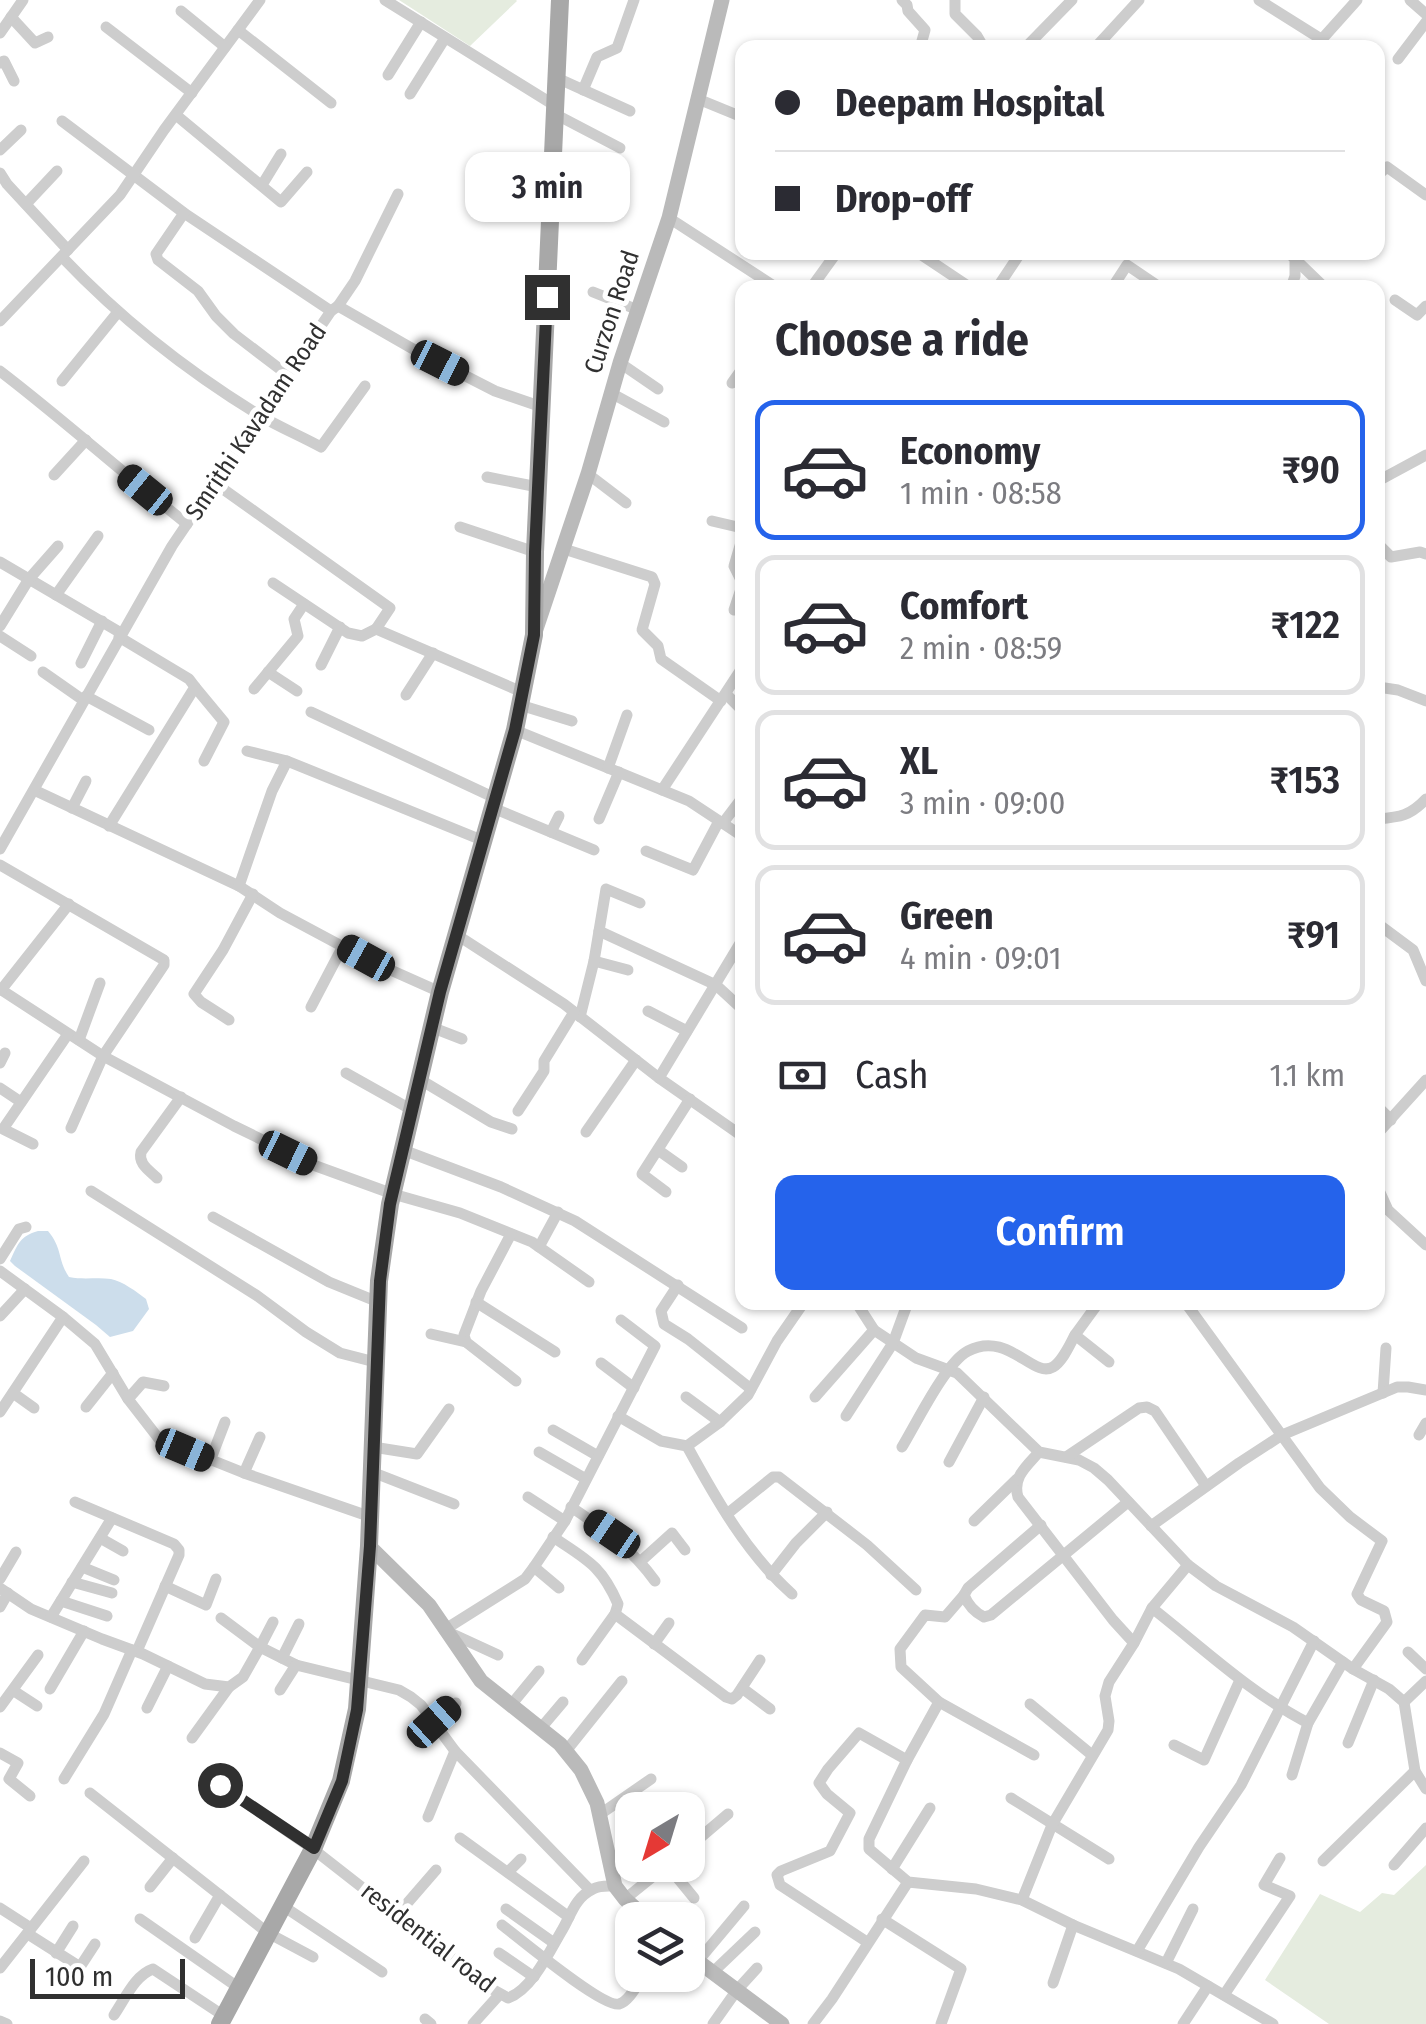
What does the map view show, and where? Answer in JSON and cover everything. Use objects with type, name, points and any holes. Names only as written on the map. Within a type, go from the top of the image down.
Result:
[{"type":"main road","points":[[222,2020],[314,1848],[342,1781],[357,1710],[370,1546],[378,1302],[393,1194],[440,992],[515,730],[534,635],[560,0]]},
{"type":"main road","name":"Curzon Road","points":[[534,635],[669,218],[722,0]]},
{"type":"main road","points":[[370,1546],[429,1605],[481,1681],[566,1751],[581,1770],[597,1803],[620,1892],[630,1902]]},
{"type":"main road","points":[[705,1966],[782,2024]]},
{"type":"street","points":[[0,33],[23,0]]},
{"type":"street","points":[[0,321],[112,205],[260,0]]},
{"type":"street","points":[[385,0],[554,110],[620,148]]},
{"type":"street","points":[[583,90],[597,56],[617,48],[634,0]]},
{"type":"street","points":[[902,0],[925,30],[922,40]]},
{"type":"street","points":[[956,0],[955,14],[979,40]]},
{"type":"street","points":[[1033,40],[1072,0]]},
{"type":"street","points":[[1102,40],[1138,0]]},
{"type":"street","points":[[1320,40],[1356,0]]},
{"type":"street","points":[[1410,0],[1426,14]]},
{"type":"street","points":[[1265,2],[1313,40]]},
{"type":"street","points":[[181,10],[225,47]]},
{"type":"street","points":[[11,17],[35,43],[48,37]]},
{"type":"street","points":[[388,75],[421,22]]},
{"type":"street","points":[[1398,58],[1426,22]]},
{"type":"street","points":[[106,28],[192,93]]},
{"type":"street","points":[[238,30],[331,103]]},
{"type":"street","points":[[410,94],[446,38]]},
{"type":"street","points":[[0,64],[4,61],[14,81]]},
{"type":"street","points":[[557,78],[630,111]]},
{"type":"street","points":[[698,99],[735,114]]},
{"type":"street","points":[[176,115],[281,202],[306,172]]},
{"type":"street","points":[[62,122],[256,264],[335,309],[355,281],[398,194]]},
{"type":"street","points":[[0,150],[21,130]]},
{"type":"street","points":[[262,185],[281,154]]},
{"type":"street","points":[[1385,169],[1426,194]]},
{"type":"street","points":[[26,204],[57,170]]},
{"type":"street","points":[[0,173],[118,312],[192,370],[261,416],[322,447],[364,386]]},
{"type":"street","points":[[184,213],[156,254],[158,260],[198,291],[234,334],[289,376]]},
{"type":"street","points":[[669,218],[765,280]]},
{"type":"street","points":[[929,260],[958,280]]},
{"type":"street","points":[[1296,260],[1317,280]]},
{"type":"street","points":[[1117,280],[1127,265],[1149,280]]},
{"type":"street","points":[[593,292],[638,310]]},
{"type":"street","points":[[1395,300],[1417,316],[1426,306]]},
{"type":"street","name":"Smrithi Kavadam Road","points":[[1,845],[172,546],[335,309],[495,391],[542,407]]},
{"type":"street","points":[[62,380],[118,312]]},
{"type":"street","points":[[620,363],[658,389]]},
{"type":"street","points":[[0,372],[187,524]]},
{"type":"street","points":[[732,383],[735,379]]},
{"type":"street","points":[[611,393],[664,422]]},
{"type":"street","points":[[54,474],[86,440]]},
{"type":"street","points":[[1385,478],[1423,462]]},
{"type":"street","points":[[588,474],[626,503]]},
{"type":"street","points":[[487,477],[538,488]]},
{"type":"street","points":[[216,484],[390,608],[376,628],[362,636],[348,633],[273,583]]},
{"type":"street","points":[[712,521],[735,526]]},
{"type":"street","points":[[460,527],[535,552]]},
{"type":"street","points":[[56,595],[98,536]]},
{"type":"street","points":[[0,626],[29,579],[58,546]]},
{"type":"street","points":[[564,549],[652,577],[655,584],[642,630],[658,646],[661,659],[735,705]]},
{"type":"street","points":[[1385,550],[1391,556],[1426,554]]},
{"type":"street","points":[[0,562],[189,679],[224,722],[204,761]]},
{"type":"street","points":[[254,689],[298,636],[294,620],[304,604]]},
{"type":"street","points":[[81,663],[102,622]]},
{"type":"street","points":[[322,665],[340,627]]},
{"type":"street","points":[[376,628],[572,722]]},
{"type":"street","points":[[0,636],[31,656]]},
{"type":"street","points":[[406,695],[434,653]]},
{"type":"street","points":[[43,672],[148,730]]},
{"type":"street","points":[[268,672],[297,691]]},
{"type":"street","points":[[662,790],[735,680]]},
{"type":"street","points":[[110,826],[195,687]]},
{"type":"street","points":[[1385,688],[1426,701]]},
{"type":"street","points":[[311,712],[594,850]]},
{"type":"street","points":[[599,819],[627,715]]},
{"type":"street","points":[[515,730],[689,801],[735,831]]},
{"type":"street","points":[[247,751],[286,761],[484,842]]},
{"type":"street","points":[[239,886],[286,761]]},
{"type":"street","points":[[72,808],[86,780]]},
{"type":"street","points":[[34,790],[239,886],[280,913],[440,992]]},
{"type":"street","points":[[1385,818],[1414,813],[1426,799]]},
{"type":"street","points":[[646,851],[693,870],[735,806]]},
{"type":"street","points":[[552,832],[558,816]]},
{"type":"street","points":[[0,865],[164,960],[102,1056],[72,1128]]},
{"type":"street","points":[[518,1112],[544,1071],[544,1061],[577,1015],[594,961],[606,889],[640,904]]},
{"type":"street","points":[[229,1020],[194,994],[224,950],[253,894]]},
{"type":"street","points":[[68,904],[0,989],[102,1056],[234,1126],[316,1166],[393,1194],[460,1212],[511,1234],[590,1282]]},
{"type":"street","points":[[600,931],[716,985],[735,1002]]},
{"type":"street","points":[[1385,932],[1413,950],[1426,981]]},
{"type":"street","points":[[457,935],[577,1015],[735,1131]]},
{"type":"street","points":[[310,1007],[343,946]]},
{"type":"street","points":[[594,961],[628,970]]},
{"type":"street","points":[[660,1078],[716,985],[735,965]]},
{"type":"street","points":[[33,1144],[3,1128],[73,1037],[100,983]]},
{"type":"street","points":[[648,1011],[687,1031]]},
{"type":"street","points":[[432,1027],[462,1039]]},
{"type":"street","points":[[586,1132],[636,1060]]},
{"type":"street","points":[[346,1073],[412,1110]]},
{"type":"street","points":[[419,1078],[491,1122],[512,1128]]},
{"type":"street","points":[[1385,1126],[1426,1080]]},
{"type":"street","points":[[0,1088],[21,1102]]},
{"type":"street","points":[[157,1178],[142,1163],[141,1152],[182,1097]]},
{"type":"street","points":[[666,1192],[642,1174],[690,1099]]},
{"type":"street","points":[[1385,1115],[1390,1120]]},
{"type":"street","points":[[403,1150],[558,1212],[742,1328]]},
{"type":"street","points":[[658,1150],[682,1167]]},
{"type":"street","points":[[90,1192],[256,1295],[340,1353],[375,1362]]},
{"type":"street","points":[[1385,1203],[1426,1245]]},
{"type":"street","points":[[538,1247],[558,1212]]},
{"type":"street","points":[[213,1217],[329,1282],[378,1302]]},
{"type":"street","points":[[0,1258],[19,1229],[26,1227]]},
{"type":"street","points":[[466,1342],[464,1334],[476,1302],[511,1234]]},
{"type":"street","points":[[1,1274],[95,1344],[128,1399],[159,1439],[244,1474],[371,1517]]},
{"type":"street","points":[[444,1630],[525,1579],[534,1567],[572,1508],[656,1346],[664,1324],[660,1311],[678,1285]]},
{"type":"street","points":[[0,1316],[25,1289]]},
{"type":"street","points":[[476,1302],[555,1352]]},
{"type":"street","points":[[618,1416],[661,1441],[687,1446],[720,1422],[751,1389],[798,1310]]},
{"type":"street","points":[[861,1310],[874,1330],[893,1343],[916,1358],[957,1373],[1039,1452],[1079,1460],[1094,1468],[1188,1565],[1216,1586],[1389,1689],[1404,1702],[1415,1770],[1426,1788]]},
{"type":"street","points":[[846,1416],[893,1343],[905,1310]]},
{"type":"street","points":[[902,1447],[948,1370],[964,1352],[984,1345],[1006,1348],[1047,1369],[1056,1365],[1093,1310]]},
{"type":"street","points":[[1192,1310],[1329,1499],[1382,1541],[1357,1594],[1384,1611],[1387,1622],[1348,1665],[1308,1723],[1292,1775]]},
{"type":"street","points":[[0,1412],[63,1317]]},
{"type":"street","points":[[622,1320],[656,1346]]},
{"type":"street","points":[[664,1324],[688,1338],[751,1389]]},
{"type":"street","points":[[815,1397],[874,1330]]},
{"type":"street","points":[[431,1334],[466,1342],[516,1380]]},
{"type":"street","points":[[1076,1335],[1109,1362]]},
{"type":"street","points":[[1382,1393],[1386,1348]]},
{"type":"street","points":[[600,1363],[634,1388]]},
{"type":"street","points":[[86,1406],[113,1373]]},
{"type":"street","points":[[128,1399],[143,1382],[164,1386]]},
{"type":"street","points":[[1150,1526],[1282,1436],[1397,1388],[1426,1390]]},
{"type":"street","points":[[12,1393],[34,1408]]},
{"type":"street","points":[[686,1397],[720,1422]]},
{"type":"street","points":[[949,1462],[984,1398]]},
{"type":"street","points":[[1066,1457],[1147,1407],[1154,1411],[1206,1486]]},
{"type":"street","points":[[373,1447],[417,1454],[448,1410]]},
{"type":"street","points":[[210,1461],[225,1422]]},
{"type":"street","points":[[553,1430],[598,1456]]},
{"type":"street","points":[[244,1474],[260,1438]]},
{"type":"street","points":[[687,1446],[738,1533],[771,1575],[792,1594]]},
{"type":"street","points":[[539,1452],[586,1480]]},
{"type":"street","points":[[974,1521],[1039,1452]]},
{"type":"street","points":[[372,1472],[454,1504]]},
{"type":"street","points":[[727,1514],[773,1477],[784,1480],[867,1545],[916,1590]]},
{"type":"street","points":[[1017,1479],[1018,1497],[1134,1643]]},
{"type":"street","points":[[528,1497],[564,1521]]},
{"type":"street","points":[[64,1778],[104,1714],[179,1554],[174,1544],[75,1502]]},
{"type":"street","points":[[964,1595],[976,1612],[991,1615],[1128,1502]]},
{"type":"street","points":[[572,1508],[612,1534],[641,1561],[655,1581]]},
{"type":"street","points":[[771,1575],[826,1512]]},
{"type":"street","points":[[51,1617],[112,1518]]},
{"type":"street","points":[[1034,1754],[939,1702],[906,1674],[901,1667],[900,1650],[925,1615],[944,1617],[968,1588],[1041,1525]]},
{"type":"street","points":[[641,1561],[672,1533],[685,1550]]},
{"type":"street","points":[[554,1537],[603,1574],[618,1604],[582,1660]]},
{"type":"street","points":[[100,1538],[123,1551]]},
{"type":"street","points":[[0,1578],[16,1552]]},
{"type":"street","points":[[1022,1900],[1052,1825],[1108,1730],[1105,1696],[1110,1682],[1152,1608],[1188,1565]]},
{"type":"street","points":[[72,1582],[113,1587],[82,1566]]},
{"type":"street","points":[[534,1567],[558,1588]]},
{"type":"street","points":[[165,1586],[206,1606],[216,1579]]},
{"type":"street","points":[[0,1607],[4,1591],[31,1609],[135,1650],[205,1684],[228,1687]]},
{"type":"street","points":[[61,1601],[107,1616]]},
{"type":"street","points":[[1152,1608],[1240,1680],[1308,1723]]},
{"type":"street","points":[[614,1614],[726,1697],[732,1698],[742,1688],[760,1660]]},
{"type":"street","points":[[222,1618],[260,1647],[296,1665],[398,1690],[411,1697],[456,1751],[590,1890],[597,1886],[620,1892],[637,1882]]},
{"type":"street","points":[[192,1738],[228,1687],[242,1677],[273,1622]]},
{"type":"street","points":[[654,1644],[669,1623]]},
{"type":"street","points":[[282,1658],[300,1624]]},
{"type":"street","points":[[444,1630],[498,1656]]},
{"type":"street","points":[[50,1689],[84,1631]]},
{"type":"street","points":[[1137,1951],[1241,1785],[1314,1641]]},
{"type":"street","points":[[1408,1652],[1426,1670]]},
{"type":"street","points":[[0,1708],[38,1655]]},
{"type":"street","points":[[280,1690],[296,1665]]},
{"type":"street","points":[[147,1708],[168,1666]]},
{"type":"street","points":[[511,1705],[539,1671]]},
{"type":"street","points":[[1174,1744],[1204,1760],[1240,1680]]},
{"type":"street","points":[[1348,1743],[1374,1680]]},
{"type":"street","points":[[566,1751],[622,1681]]},
{"type":"street","points":[[1404,1702],[1426,1681]]},
{"type":"street","points":[[742,1688],[770,1709]]},
{"type":"street","points":[[14,1691],[37,1706]]},
{"type":"street","points":[[540,1728],[563,1702]]},
{"type":"street","points":[[939,1702],[907,1760],[869,1839],[868,1849],[908,1882],[976,1889],[1022,1900],[1166,1963],[1270,2023]]},
{"type":"street","points":[[434,1722],[456,1703]]},
{"type":"street","points":[[1030,1704],[1092,1755]]},
{"type":"street","points":[[867,1942],[780,1885],[777,1876],[780,1870],[830,1851],[850,1812],[827,1794],[820,1783],[858,1733],[907,1760]]},
{"type":"street","points":[[428,1817],[456,1751]]},
{"type":"street","points":[[0,1753],[18,1762],[8,1779],[30,1796]]},
{"type":"street","points":[[1323,1861],[1415,1770]]},
{"type":"street","points":[[599,1814],[652,1779]]},
{"type":"street","name":"residential road","points":[[220,1785],[314,1848],[508,1998],[534,1977],[576,1903],[590,1890]]},
{"type":"street","points":[[90,1793],[268,1933],[313,1957]]},
{"type":"street","points":[[1011,1798],[1109,1859]]},
{"type":"street","points":[[892,1869],[930,1808]]},
{"type":"street","points":[[705,1834],[728,1814]]},
{"type":"street","points":[[1394,1865],[1426,1828]]},
{"type":"street","points":[[460,1838],[569,1917]]},
{"type":"street","points":[[150,1887],[173,1858]]},
{"type":"street","points":[[1224,1995],[1290,1896],[1264,1886],[1280,1858]]},
{"type":"street","points":[[508,1872],[521,1859]]},
{"type":"street","points":[[0,1968],[84,1862]]},
{"type":"street","points":[[397,1914],[436,1870]]},
{"type":"street","points":[[681,1882],[694,1898]]},
{"type":"street","points":[[813,2024],[908,1882]]},
{"type":"street","points":[[195,1938],[220,1895]]},
{"type":"street","points":[[283,1906],[382,1972]]},
{"type":"street","points":[[705,1946],[744,1906]]},
{"type":"street","points":[[0,1908],[80,1967],[96,1944]]},
{"type":"street","points":[[506,1910],[554,1943]]},
{"type":"street","points":[[1166,1963],[1193,1910]]},
{"type":"street","points":[[140,1918],[239,1988]]},
{"type":"street","points":[[882,1919],[961,1969],[942,2024]]},
{"type":"street","points":[[502,1925],[610,2003],[624,2002],[631,1992]]},
{"type":"street","points":[[1053,1983],[1074,1925]]},
{"type":"street","points":[[56,1953],[73,1926]]},
{"type":"street","points":[[713,1972],[755,1932]]},
{"type":"street","points":[[499,1952],[534,1977]]},
{"type":"street","points":[[713,2024],[758,1968]]},
{"type":"street","points":[[114,2016],[140,1976],[153,1969],[222,2020]]},
{"type":"street","points":[[1184,2024],[1208,1986]]},
{"type":"street","points":[[473,2024],[500,1995]]},
{"type":"shaded area","points":[[399,0],[516,0],[517,1],[470,46]]},
{"type":"shaded area","points":[[1426,1865],[1426,2024],[1329,2024],[1265,1980],[1320,1894],[1360,1912],[1382,1893],[1394,1895]]},
{"type":"water","points":[[38,1231],[48,1231],[53,1237],[69,1277],[115,1280],[146,1299],[149,1309],[133,1331],[110,1337],[10,1261],[20,1242]]},
{"type":"route","points":[[220,1785],[314,1848],[342,1781],[357,1710],[370,1546],[380,1281],[390,1204],[440,992],[515,730],[534,635],[547,297]]}]
